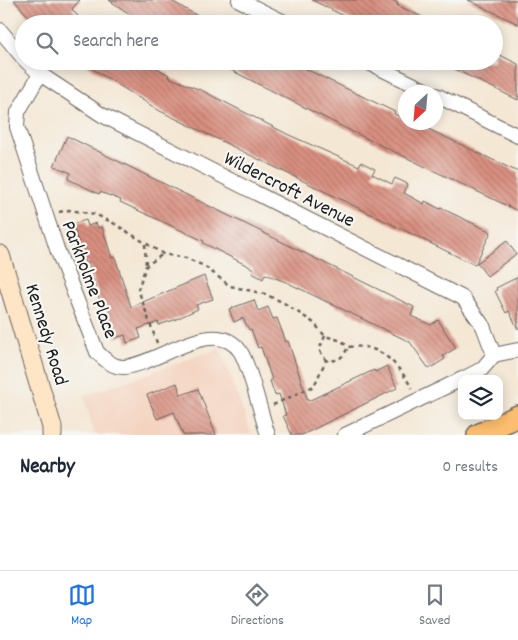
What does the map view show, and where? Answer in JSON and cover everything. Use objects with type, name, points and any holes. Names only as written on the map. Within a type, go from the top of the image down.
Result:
[{"type":"main road","name":"Kennedy Road","points":[[0,255],[54,432]]},
{"type":"main road","points":[[478,435],[518,416]]},
{"type":"street","points":[[239,0],[270,15]]},
{"type":"street","name":"Wildercroft Avenue","points":[[0,30],[15,48]]},
{"type":"street","name":"Wildercroft Avenue","points":[[36,70],[102,115],[463,298],[483,326],[494,355]]},
{"type":"street","points":[[384,70],[415,85]]},
{"type":"street","name":"Parkholme Place","points":[[40,74],[18,112],[17,127],[46,216],[97,352],[106,361],[122,367],[208,337],[229,341],[241,354],[268,435]]},
{"type":"street","points":[[443,99],[518,136]]},
{"type":"street","points":[[470,375],[482,369],[494,355],[518,350]]},
{"type":"street","points":[[346,435],[458,381]]},
{"type":"path","points":[[46,216],[69,210],[94,214],[115,224],[163,254],[186,258],[204,266],[230,286],[265,294],[284,303],[314,323],[325,336],[342,341],[348,347],[362,346],[380,351],[403,373],[419,400]]},
{"type":"path","points":[[145,244],[146,266],[138,289],[154,337],[162,354]]},
{"type":"path","points":[[146,266],[163,254]]},
{"type":"path","points":[[325,336],[319,350],[321,356],[326,360],[338,360],[344,357],[348,347]]},
{"type":"path","points":[[259,408],[280,403],[314,386],[326,360]]},
{"type":"shaded area","points":[[220,348],[252,435],[95,435],[84,396]]},
{"type":"building","points":[[14,0],[80,0],[72,9],[77,15],[27,15]]},
{"type":"building","points":[[109,0],[170,0],[196,15],[131,15]]},
{"type":"building","points":[[312,0],[392,0],[398,3],[397,5],[418,15],[342,15]]},
{"type":"building","points":[[468,0],[518,0],[518,24],[503,17],[503,15]]},
{"type":"building","points":[[503,56],[518,64],[518,100],[456,70],[503,70]]},
{"type":"building","points":[[94,70],[160,70],[169,75],[168,77],[203,91],[289,135],[359,166],[361,162],[375,169],[372,174],[392,184],[395,178],[408,184],[404,193],[424,204],[425,201],[491,232],[475,265],[160,111]]},
{"type":"building","points":[[231,70],[308,70],[395,112],[394,114],[398,116],[398,130],[430,130],[518,172],[518,211],[351,131]]},
{"type":"building","points":[[67,136],[414,307],[411,316],[431,325],[438,320],[456,348],[443,356],[445,359],[429,369],[410,342],[286,282],[265,274],[263,279],[252,273],[254,269],[203,243],[204,241],[120,202],[121,200],[100,192],[99,194],[68,179],[71,173],[54,166]]},
{"type":"building","points":[[86,220],[88,226],[96,223],[98,228],[102,227],[112,258],[115,257],[131,307],[204,276],[213,299],[196,305],[198,309],[174,320],[159,325],[158,322],[138,329],[141,338],[127,343],[125,335],[115,338],[114,333],[110,334],[88,262],[85,263],[72,224]]},
{"type":"building","points":[[507,241],[516,254],[487,276],[477,263]]},
{"type":"building","points":[[518,277],[518,329],[509,311],[506,313],[495,291],[497,290],[496,288]]},
{"type":"building","points":[[254,300],[258,311],[268,307],[273,319],[277,318],[286,342],[288,341],[308,401],[374,370],[375,372],[387,366],[397,388],[302,435],[292,435],[283,416],[286,415],[279,394],[275,395],[270,381],[272,380],[261,347],[258,348],[251,329],[249,330],[243,318],[234,322],[229,309]]},
{"type":"building","points":[[177,383],[181,395],[198,389],[216,435],[183,435],[174,412],[157,419],[147,395]]}]
